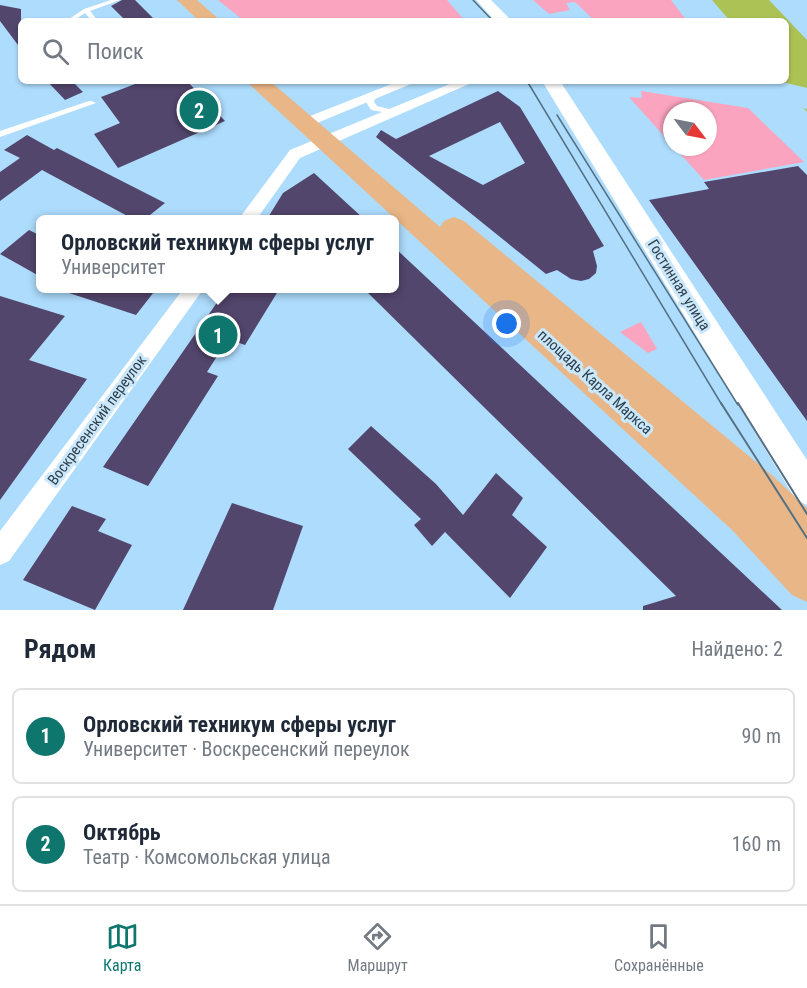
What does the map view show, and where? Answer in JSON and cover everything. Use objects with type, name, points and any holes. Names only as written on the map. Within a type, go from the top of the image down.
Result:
[{"type":"main road","points":[[166,0],[186,18]]},
{"type":"main road","points":[[186,0],[207,18]]},
{"type":"main road","points":[[261,84],[324,128]]},
{"type":"main road","points":[[285,84],[324,128]]},
{"type":"main road","name":"площадь Карла Маркса","points":[[324,128],[759,490],[807,536]]},
{"type":"main road","name":"площадь Карла Маркса","points":[[324,128],[746,516],[807,580]]},
{"type":"street","points":[[483,0],[501,18]]},
{"type":"street","points":[[249,215],[295,154],[324,128],[372,96],[403,84]]},
{"type":"street","points":[[324,128],[390,112],[461,84]]},
{"type":"street","name":"Гостинная улица","points":[[552,84],[807,489]]},
{"type":"street","name":"Воскресенский переулок","points":[[0,552],[191,293]]},
{"type":"lane","points":[[74,18],[86,10],[117,0]]},
{"type":"lane","points":[[86,10],[93,18]]},
{"type":"lane","points":[[372,96],[370,102],[374,108],[390,112]]},
{"type":"lane","points":[[0,134],[92,103]]},
{"type":"shaded area","points":[[218,0],[447,0],[462,18],[240,18]]},
{"type":"shaded area","points":[[533,0],[671,0],[685,18],[592,18],[575,2],[566,3],[570,10],[549,14]]},
{"type":"shaded area","points":[[712,0],[769,0],[786,18],[727,18]]},
{"type":"shaded area","points":[[789,21],[807,40],[807,112],[784,84],[789,84]]},
{"type":"shaded area","points":[[641,91],[710,102],[663,102],[663,135],[629,97],[642,98]]},
{"type":"shaded area","points":[[717,103],[748,108],[804,162],[704,180],[682,156],[717,156]]},
{"type":"shaded area","points":[[641,322],[657,349],[648,353],[620,332]]},
{"type":"pier","points":[[780,84],[807,88],[807,109],[799,107]]},
{"type":"building","points":[[122,0],[135,0],[153,18],[123,18],[111,6]]},
{"type":"building","points":[[0,5],[21,9],[21,18],[18,18],[18,45],[0,21]]},
{"type":"building","points":[[50,84],[75,84],[83,92],[65,100]]},
{"type":"building","points":[[135,84],[190,84],[225,121],[118,168],[94,134],[120,123],[101,97]]},
{"type":"building","points":[[498,91],[520,107],[604,246],[593,251],[597,266],[596,273],[589,279],[581,281],[571,279],[557,270],[546,274],[376,137],[381,130],[396,139]],"holes":[[[500,122],[525,163],[483,185],[429,156]]]},
{"type":"building","points":[[27,135],[165,203],[150,215],[126,215],[42,170],[0,201],[0,172],[20,158],[4,150]]},
{"type":"building","points":[[798,166],[807,175],[807,421],[649,200],[709,189],[704,182]]},
{"type":"building","points":[[314,173],[360,215],[269,215],[283,193]]},
{"type":"building","points":[[29,230],[36,234],[36,274],[0,254]]},
{"type":"building","points":[[399,252],[782,610],[643,610],[643,606],[676,596],[368,293],[399,293]]},
{"type":"building","points":[[69,293],[153,293],[136,315]]},
{"type":"building","points":[[224,293],[277,293],[245,345],[228,339],[207,372],[218,376],[148,486],[103,467]]},
{"type":"building","points":[[0,296],[65,316],[29,360],[87,379],[0,500]]},
{"type":"building","points":[[371,426],[436,484],[463,515],[496,473],[523,498],[512,515],[547,547],[510,598],[445,532],[432,546],[414,525],[421,519],[348,449]]},
{"type":"building","points":[[232,503],[303,526],[273,610],[183,610]]},
{"type":"building","points":[[72,506],[106,519],[98,531],[132,545],[95,610],[23,580]]},
{"type":"tram line","points":[[473,0],[490,18]]},
{"type":"tram line","points":[[529,84],[722,405]]},
{"type":"tram line","points":[[557,115],[738,405]]},
{"type":"tram line","points":[[721,403],[807,538]]},
{"type":"tram line","points":[[738,403],[807,514]]},
{"type":"place","name":"Октябрь","points":[[199,110]]},
{"type":"place","name":"Орловский техникум сферы услуг","points":[[218,335]]}]
